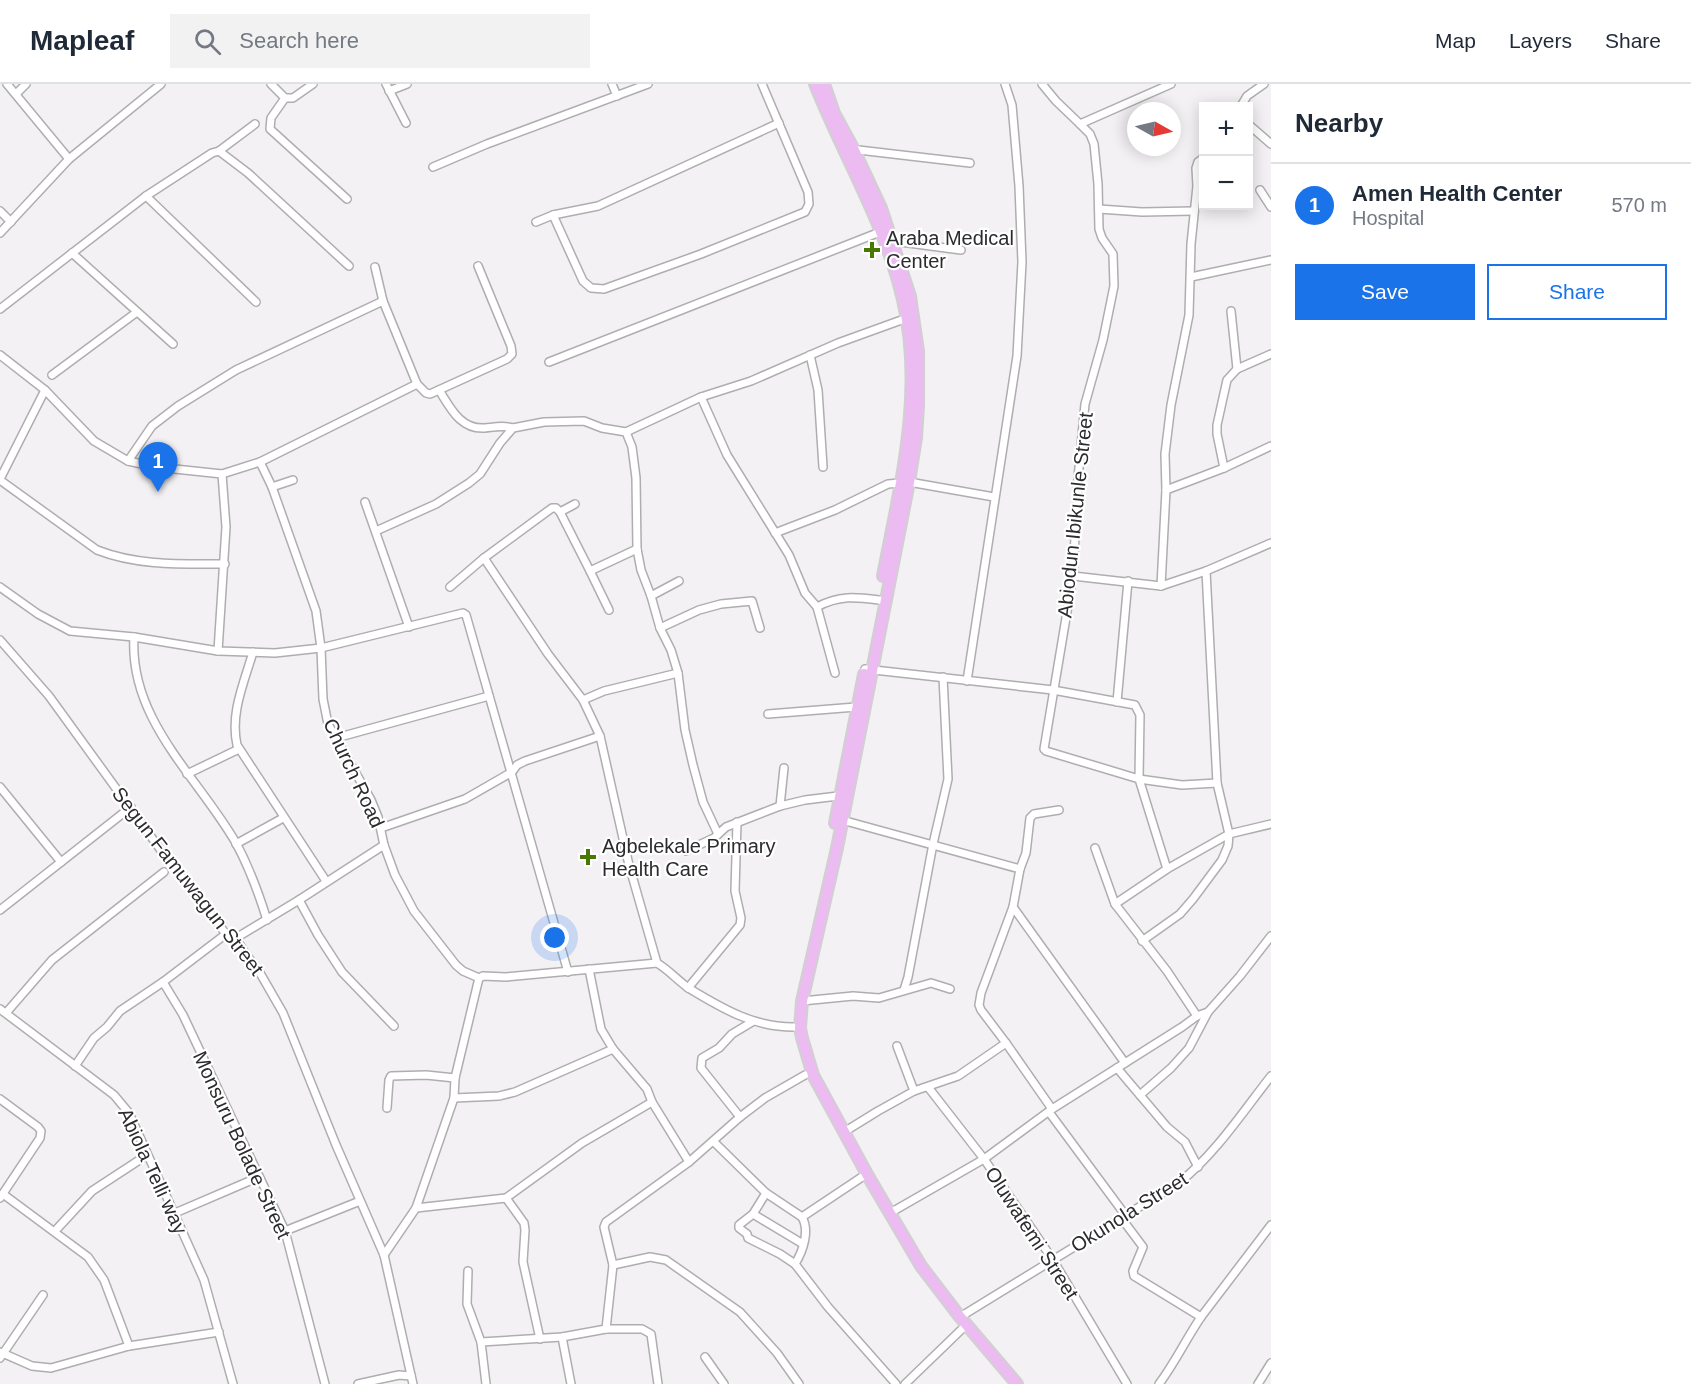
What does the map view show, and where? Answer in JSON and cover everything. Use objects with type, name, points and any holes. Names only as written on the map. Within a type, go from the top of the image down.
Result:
[{"type":"main road","points":[[815,84],[881,208],[910,296],[918,351],[918,406],[916,438],[879,600],[842,819],[802,1001],[800,1028],[808,1064],[921,1266],[960,1317],[1017,1384]]},
{"type":"main road","points":[[824,84],[903,298],[911,357],[911,400],[905,482],[868,669],[856,707],[838,796],[831,847],[798,992],[794,1027],[805,1075],[907,1256],[928,1287],[1008,1384]]},
{"type":"street","points":[[7,84],[69,159]]},
{"type":"street","points":[[16,94],[26,84]]},
{"type":"street","points":[[0,233],[69,159],[161,84]]},
{"type":"street","points":[[271,84],[285,98],[293,98],[314,84]]},
{"type":"street","points":[[406,84],[388,87],[406,123]]},
{"type":"street","points":[[612,84],[618,96]]},
{"type":"street","points":[[433,167],[487,144],[648,84]]},
{"type":"street","points":[[553,215],[583,281],[591,288],[604,289],[722,246],[805,212],[809,204],[808,192],[762,84]]},
{"type":"street","points":[[967,681],[1017,356],[1021,271],[1016,143],[1012,105],[1005,84]]},
{"type":"street","name":"Abiodun Ibikunle Street","points":[[1042,84],[1089,134],[1094,144],[1097,157],[1099,229],[1113,254],[1114,286],[1103,340],[1085,404],[1078,478],[1073,576],[1043,746],[1046,752],[1139,779]]},
{"type":"street","points":[[1080,124],[1171,84]]},
{"type":"street","points":[[1243,102],[1247,96],[1264,84]]},
{"type":"street","points":[[285,98],[271,118],[270,129],[347,199]]},
{"type":"street","points":[[536,222],[553,215],[598,206],[778,123]]},
{"type":"street","points":[[0,309],[146,196],[219,151],[255,124]]},
{"type":"street","points":[[1253,128],[1271,144]]},
{"type":"street","points":[[849,149],[970,163]]},
{"type":"street","points":[[219,151],[248,173],[349,266]]},
{"type":"street","points":[[1161,586],[1166,490],[1165,454],[1171,405],[1190,315],[1196,168],[1199,161]]},
{"type":"street","points":[[1260,190],[1271,207]]},
{"type":"street","points":[[146,196],[256,302]]},
{"type":"street","points":[[1099,209],[1142,212],[1194,210]]},
{"type":"street","points":[[0,211],[11,222]]},
{"type":"street","points":[[549,362],[880,232]]},
{"type":"street","points":[[892,241],[899,240],[961,250]]},
{"type":"street","points":[[72,253],[173,344]]},
{"type":"street","points":[[1191,277],[1271,260]]},
{"type":"street","points":[[375,267],[383,301],[417,384],[426,393],[439,390],[507,359],[512,354],[511,346],[478,266]]},
{"type":"street","points":[[128,461],[152,426],[188,400],[236,370],[383,301]]},
{"type":"street","points":[[1231,311],[1237,369]]},
{"type":"street","points":[[52,375],[137,312]]},
{"type":"street","points":[[439,390],[461,422],[477,429],[506,426],[513,428],[544,422],[584,421],[602,428],[626,432],[701,397],[752,381],[838,342],[907,318]]},
{"type":"street","points":[[1224,468],[1217,434],[1218,415],[1227,380],[1237,369],[1271,354]]},
{"type":"street","points":[[810,355],[818,390],[823,467]]},
{"type":"street","points":[[2,359],[45,390],[94,441],[128,461],[156,467],[222,474],[260,462],[417,384]]},
{"type":"street","points":[[45,390],[0,479],[97,550],[115,557],[158,563],[225,564]]},
{"type":"street","points":[[701,397],[727,455],[793,563],[805,593],[817,607],[835,673]]},
{"type":"street","points":[[376,531],[436,504],[469,483],[480,474],[500,443],[513,428]]},
{"type":"street","points":[[626,432],[632,447],[636,478],[636,549],[660,628],[671,650],[678,673],[685,730],[693,765],[703,802],[718,834]]},
{"type":"street","points":[[1166,490],[1224,468],[1271,446]]},
{"type":"street","name":"Church Road","points":[[260,462],[272,487],[316,611],[325,714],[371,800],[384,844],[399,882],[423,925],[463,971],[479,978]]},
{"type":"street","points":[[218,651],[226,526],[222,474]]},
{"type":"street","points":[[272,487],[292,480]]},
{"type":"street","points":[[775,533],[835,510],[888,484],[905,482],[994,497]]},
{"type":"street","points":[[365,502],[409,627]]},
{"type":"street","points":[[560,512],[575,504]]},
{"type":"street","points":[[450,588],[484,558],[552,508],[556,508],[609,610]]},
{"type":"street","points":[[1073,576],[1161,586],[1206,571],[1271,543]]},
{"type":"street","points":[[590,571],[636,549]]},
{"type":"street","points":[[484,558],[583,700],[600,736],[629,865],[657,963],[688,988],[730,1012],[752,1022],[775,1027],[794,1027]]},
{"type":"street","points":[[1142,941],[1180,914],[1222,860],[1228,846],[1229,834],[1217,783],[1206,571]]},
{"type":"street","points":[[651,596],[679,581]]},
{"type":"street","points":[[1117,702],[1128,581]]},
{"type":"street","points":[[0,587],[38,614],[70,631],[134,637],[218,651],[275,653],[321,648],[463,613],[466,615],[568,972]]},
{"type":"street","points":[[817,607],[830,600],[854,597],[879,600]]},
{"type":"street","points":[[660,628],[699,610],[721,604],[752,602],[760,628]]},
{"type":"street","points":[[134,637],[138,682],[150,716],[236,844],[256,887],[267,920]]},
{"type":"street","name":"Segun Famuwagun Street","points":[[0,640],[49,696],[83,746],[226,934],[236,938],[283,1013],[384,1255],[412,1380]]},
{"type":"street","points":[[254,652],[235,710],[234,733],[239,749],[326,881]]},
{"type":"street","points":[[868,669],[1053,690],[1135,705],[1140,715],[1139,779],[1167,869]]},
{"type":"street","points":[[583,700],[615,687],[678,673]]},
{"type":"street","points":[[904,990],[948,779],[943,677]]},
{"type":"street","points":[[336,738],[489,696]]},
{"type":"street","points":[[768,714],[856,707]]},
{"type":"street","points":[[381,828],[465,799],[512,772],[517,765],[525,761],[600,736]]},
{"type":"street","points":[[187,774],[239,749]]},
{"type":"street","points":[[780,806],[784,768]]},
{"type":"street","points":[[1139,779],[1182,784],[1217,783]]},
{"type":"street","points":[[1,792],[61,862]]},
{"type":"street","points":[[686,851],[705,843],[726,827],[780,806],[838,796]]},
{"type":"street","points":[[0,910],[131,807]]},
{"type":"street","points":[[1059,810],[1031,815],[1026,853],[1020,869],[1014,907],[981,993],[979,1005],[1143,1247],[1133,1271],[1134,1276],[1137,1280],[1201,1317]]},
{"type":"street","points":[[236,844],[284,818]]},
{"type":"street","points":[[842,819],[1020,869]]},
{"type":"street","points":[[688,988],[740,925],[741,918],[735,891],[737,822]]},
{"type":"street","points":[[1115,904],[1167,869],[1229,834],[1271,824]]},
{"type":"street","points":[[236,938],[384,844]]},
{"type":"street","points":[[1095,848],[1115,904],[1167,971],[1197,1016]]},
{"type":"street","points":[[3,1011],[51,960],[164,872]]},
{"type":"street","points":[[299,900],[342,972],[394,1026]]},
{"type":"street","points":[[1014,907],[1125,1063]]},
{"type":"street","points":[[75,1066],[94,1038],[107,1028],[120,1011],[163,982],[226,934]]},
{"type":"street","points":[[1140,1095],[1172,1068],[1189,1048],[1208,1012],[1271,936]]},
{"type":"street","points":[[384,1255],[416,1208],[454,1098],[455,1078],[479,978],[657,963]]},
{"type":"street","points":[[589,969],[598,1020],[613,1049],[647,1089],[652,1102],[690,1162]]},
{"type":"street","name":"Monsuru Bolade Street","points":[[163,982],[183,1015],[285,1232],[325,1384]]},
{"type":"street","points":[[802,1001],[853,996],[879,998],[892,996],[904,990],[917,989],[931,983],[950,989]]},
{"type":"street","name":"Abiola Telli way","points":[[3,1011],[123,1104],[204,1280],[233,1384]]},
{"type":"street","points":[[890,1213],[984,1159],[1050,1111],[1197,1016],[1208,1012]]},
{"type":"street","points":[[740,1117],[701,1068],[700,1063],[702,1058],[719,1048],[732,1035],[752,1022]]},
{"type":"street","points":[[844,1132],[914,1091],[958,1076],[1006,1043]]},
{"type":"street","points":[[897,1046],[914,1091]]},
{"type":"street","points":[[454,1098],[499,1096],[515,1092],[613,1049]]},
{"type":"street","points":[[1117,1068],[1167,1127],[1185,1142],[1198,1167]]},
{"type":"street","points":[[387,1108],[388,1080],[391,1076],[426,1075],[455,1078]]},
{"type":"street","points":[[606,1329],[613,1265],[604,1227],[606,1222],[690,1162],[765,1098],[805,1075]]},
{"type":"street","name":"Okunola Street","points":[[960,1317],[1164,1194],[1198,1167],[1271,1076]]},
{"type":"street","name":"Oluwafemi Street","points":[[928,1087],[984,1159],[1053,1260],[1127,1384]]},
{"type":"street","points":[[0,1099],[39,1127],[41,1131],[40,1138],[1,1196],[77,1247],[97,1269],[104,1280],[129,1346]]},
{"type":"street","points":[[416,1208],[506,1198],[582,1143],[652,1102]]},
{"type":"street","points":[[714,1142],[766,1193],[802,1217],[807,1231],[795,1264]]},
{"type":"street","points":[[55,1231],[92,1191],[147,1155]]},
{"type":"street","points":[[175,1213],[259,1177]]},
{"type":"street","points":[[802,1217],[862,1177]]},
{"type":"street","points":[[766,1193],[753,1214],[739,1224],[739,1228],[747,1234],[748,1238],[795,1264],[828,1307],[896,1384]]},
{"type":"street","points":[[506,1198],[524,1222],[522,1262],[540,1339]]},
{"type":"street","points":[[285,1232],[360,1201]]},
{"type":"street","points":[[753,1214],[803,1244]]},
{"type":"street","points":[[1159,1384],[1176,1361],[1201,1317],[1271,1225]]},
{"type":"street","points":[[613,1265],[650,1257],[666,1260],[740,1312],[777,1353],[799,1384]]},
{"type":"street","points":[[468,1271],[467,1304],[482,1342],[486,1384]]},
{"type":"street","points":[[44,1295],[1,1355],[33,1366],[51,1368],[129,1346],[219,1332]]},
{"type":"street","points":[[482,1342],[562,1337],[606,1329],[642,1329],[651,1334],[658,1384]]},
{"type":"street","points":[[905,1384],[962,1329]]},
{"type":"street","points":[[562,1337],[571,1384]]},
{"type":"street","points":[[705,1357],[724,1384]]},
{"type":"street","points":[[1258,1384],[1271,1363]]},
{"type":"street","points":[[358,1384],[399,1375],[412,1380]]},
{"type":"place","name":"Araba Medical Center","points":[[872,250]]},
{"type":"place","name":"Amen Health Center","points":[[158,492]]},
{"type":"place","name":"Agbelekale Primary Health Care","points":[[588,857]]}]
